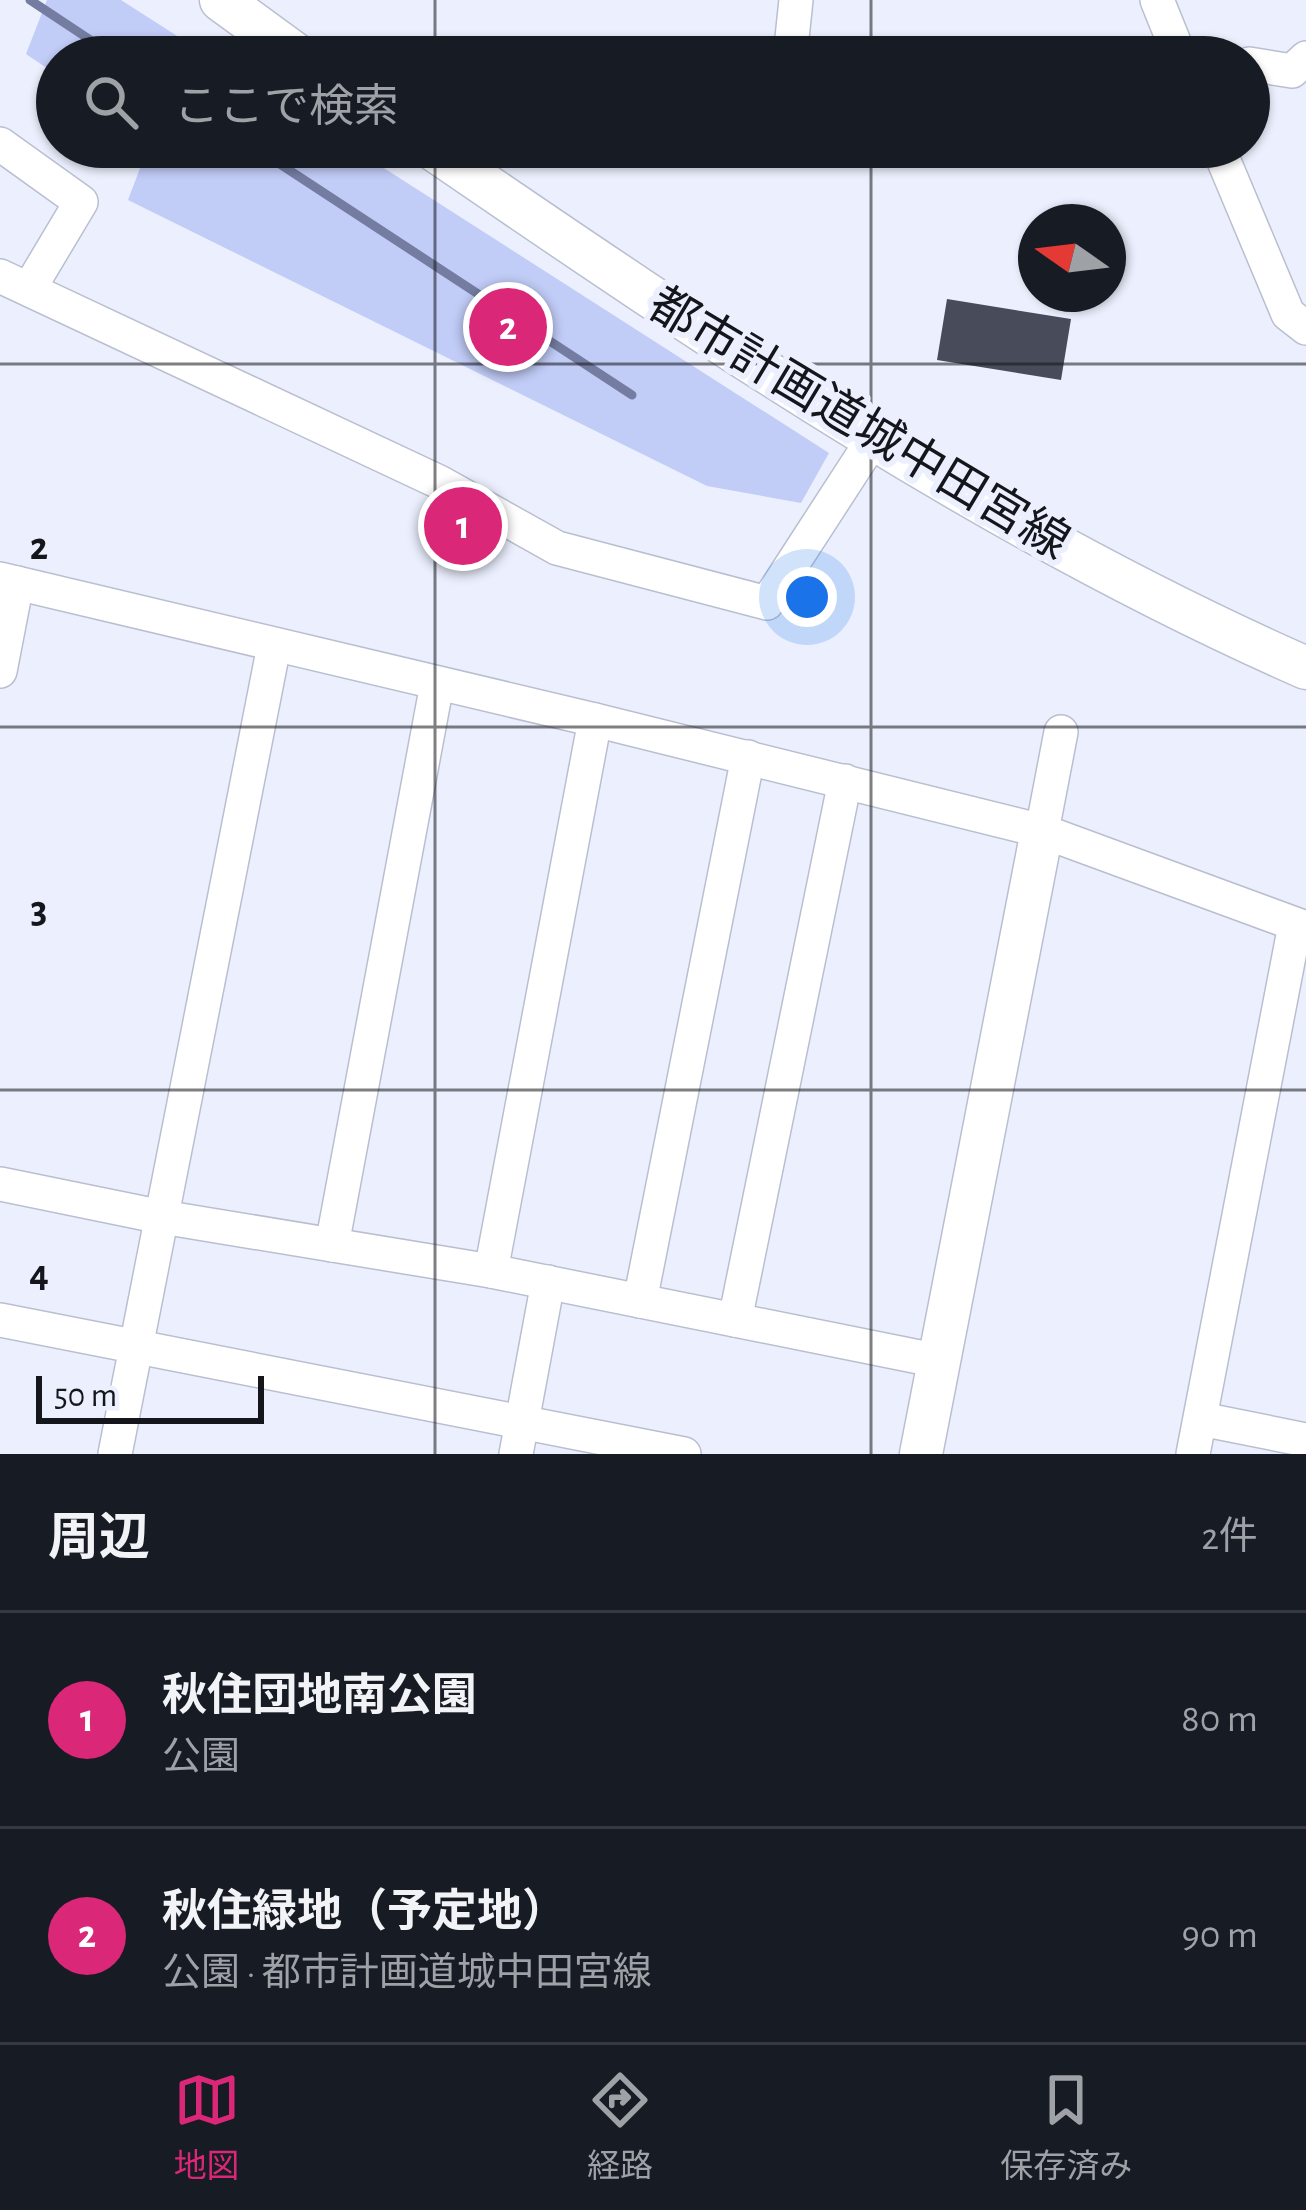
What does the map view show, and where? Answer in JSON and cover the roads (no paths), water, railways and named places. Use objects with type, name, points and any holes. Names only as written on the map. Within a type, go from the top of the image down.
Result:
[{"type":"street","points":[[221,0],[270,36]]},
{"type":"street","points":[[792,36],[796,0]]},
{"type":"street","points":[[1157,0],[1176,36]]},
{"type":"street","points":[[1270,67],[1292,71],[1306,58]]},
{"type":"street","points":[[0,145],[81,202],[14,282],[439,482],[557,548],[767,603],[872,441]]},
{"type":"street","name":"都市計画道城中田宮線","points":[[462,168],[872,441],[1187,613],[1306,668]]},
{"type":"street","points":[[1227,168],[1288,314],[1306,328]]},
{"type":"street","points":[[0,671],[9,581],[1042,831],[1300,927],[1193,1454]]},
{"type":"street","points":[[115,1454],[274,646]]},
{"type":"street","points":[[332,1245],[437,684]]},
{"type":"street","points":[[491,1271],[595,720]]},
{"type":"street","points":[[921,1454],[1060,732]]},
{"type":"street","points":[[640,1301],[748,757]]},
{"type":"street","points":[[735,1320],[845,781]]},
{"type":"street","points":[[0,1184],[491,1271],[939,1361]]},
{"type":"street","points":[[519,1438],[548,1282]]},
{"type":"street","points":[[0,1320],[136,1346],[519,1438],[684,1454]]},
{"type":"street","points":[[1201,1419],[1306,1440]]},
{"type":"waterway","points":[[30,0],[84,36]]},
{"type":"waterway","points":[[286,168],[632,395]]},
{"type":"place","name":"秋住緑地（予定地）","points":[[508,327]]},
{"type":"place","name":"秋住団地南公園","points":[[463,526]]}]
